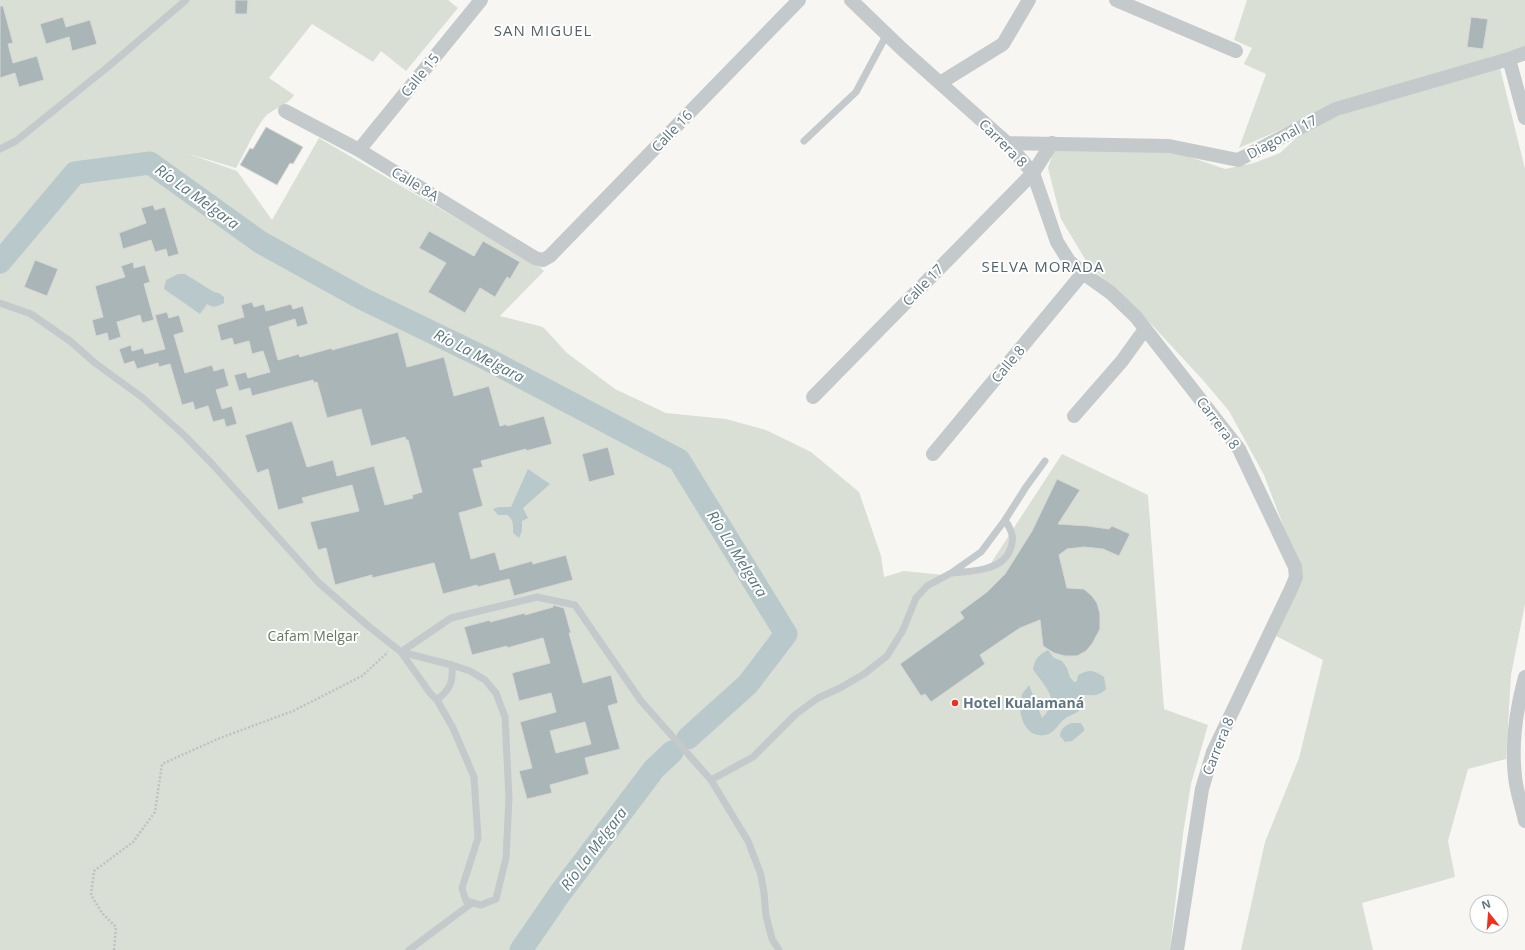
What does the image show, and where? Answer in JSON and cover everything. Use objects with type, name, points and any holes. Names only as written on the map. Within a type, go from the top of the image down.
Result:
[{"type":"street","name":"Calle 15","points":[[358,150],[481,0]]},
{"type":"street","name":"Calle 16","points":[[543,260],[550,256],[799,0]]},
{"type":"street","name":"Carrera 8","points":[[851,0],[1007,143],[1033,173],[1057,242],[1069,261],[1111,293],[1136,317],[1239,448],[1287,548],[1294,567],[1296,577],[1291,589],[1213,752],[1202,789],[1177,950]]},
{"type":"street","points":[[940,83],[1003,44],[1029,0]]},
{"type":"street","points":[[1116,0],[1236,51]]},
{"type":"street","name":"Diagonal 17","points":[[1007,143],[1169,146],[1238,160],[1336,109],[1510,60],[1525,53]]},
{"type":"street","points":[[1510,60],[1525,118]]},
{"type":"street","name":"Calle 8A","points":[[285,111],[358,150],[536,258],[543,260]]},
{"type":"street","name":"Calle 17","points":[[813,397],[1033,173],[1052,144]]},
{"type":"street","name":"Calle 8","points":[[933,454],[1083,273]]},
{"type":"street","points":[[1074,416],[1122,362],[1145,329]]},
{"type":"street","points":[[1525,677],[1517,706],[1519,743],[1515,777],[1525,821]]},
{"type":"lane","points":[[0,148],[16,141],[109,66],[186,0]]},
{"type":"lane","points":[[804,141],[856,92],[887,34]]},
{"type":"lane","points":[[0,303],[32,314],[70,340],[95,363],[143,398],[185,436],[214,466],[319,583],[367,625],[402,652],[430,693],[437,700],[453,728],[474,777],[478,838],[462,888],[466,901],[481,905],[496,899],[506,858],[509,798],[505,717],[496,693],[485,680],[452,665],[402,652]]},
{"type":"lane","points":[[711,780],[753,757],[796,714],[818,698],[840,688],[864,674],[887,656],[903,630],[916,598],[927,586],[951,573],[981,552],[1005,520],[1044,461]]},
{"type":"lane","points":[[951,573],[976,570],[997,565],[1007,557],[1013,543],[1013,534],[1005,520]]},
{"type":"lane","points":[[402,652],[451,618],[537,597],[575,604],[641,701],[711,780],[748,841],[761,876],[766,916],[772,939],[779,950]]},
{"type":"lane","points":[[437,700],[446,692],[453,680],[452,665]]},
{"type":"lane","points":[[409,950],[472,903]]},
{"type":"path","points":[[114,950],[116,927],[102,912],[91,895],[94,871],[133,842],[155,812],[162,764],[220,738],[293,711],[362,676],[394,646]]},
{"type":"green space","name":"Cafam Melgar","points":[[0,0],[448,0],[458,8],[406,71],[381,51],[373,62],[312,24],[269,78],[294,95],[288,102],[264,118],[236,168],[186,153],[237,171],[272,220],[319,138],[540,267],[544,271],[500,316],[543,327],[567,353],[615,389],[666,413],[726,419],[766,430],[811,452],[859,492],[881,556],[884,577],[904,571],[954,576],[991,563],[1062,454],[1148,495],[1164,709],[1208,725],[1191,784],[1183,834],[1170,950],[0,950]]},
{"type":"green space","points":[[1247,0],[1525,0],[1525,48],[1309,117],[1239,148],[1266,74],[1244,64],[1252,48],[1234,40]]},
{"type":"green space","points":[[1500,68],[1525,169],[1525,604],[1511,675],[1506,759],[1468,769],[1448,841],[1455,877],[1362,903],[1373,950],[1241,950],[1265,842],[1299,758],[1323,660],[1276,636],[1302,575],[1264,475],[1229,411],[1202,379],[1153,326],[1088,264],[1061,219],[1048,168],[1054,150],[1147,150],[1184,155],[1225,169],[1254,163],[1280,153],[1308,127],[1328,116]]},
{"type":"shaded area","points":[[178,274],[185,274],[214,292],[219,293],[224,297],[224,303],[216,306],[207,304],[200,314],[164,289],[166,280]]},
{"type":"shaded area","points":[[528,469],[550,484],[523,508],[528,518],[522,521],[522,531],[519,538],[513,533],[513,523],[511,519],[507,515],[498,515],[493,509],[499,507],[511,507]]},
{"type":"shaded area","points":[[1048,650],[1054,658],[1062,661],[1074,682],[1077,681],[1078,675],[1091,671],[1104,677],[1106,689],[1098,694],[1082,695],[1080,699],[1082,706],[1075,714],[1068,716],[1049,734],[1038,735],[1032,733],[1023,722],[1020,701],[1029,685],[1042,718],[1048,711],[1051,704],[1051,698],[1046,687],[1033,669],[1038,657]]},
{"type":"shaded area","points":[[1071,723],[1081,723],[1084,731],[1072,741],[1065,742],[1060,736],[1061,731]]},
{"type":"building","points":[[235,0],[248,0],[247,14],[235,14]]},
{"type":"building","points":[[0,6],[3,6],[13,43],[8,44],[13,63],[37,56],[44,80],[19,87],[15,73],[0,78]]},
{"type":"building","points":[[63,17],[66,27],[90,20],[97,44],[72,51],[69,37],[46,44],[40,24]]},
{"type":"building","points":[[1471,17],[1488,19],[1483,49],[1467,47]]},
{"type":"building","points":[[266,127],[303,147],[293,164],[290,163],[277,185],[240,165],[250,148],[253,149]]},
{"type":"building","points":[[153,205],[155,210],[165,207],[179,254],[168,257],[166,249],[155,252],[151,240],[123,249],[119,233],[146,223],[141,208]]},
{"type":"building","points":[[429,231],[474,256],[483,241],[520,262],[510,279],[507,277],[495,297],[480,288],[465,313],[428,292],[446,263],[419,248]]},
{"type":"building","points":[[35,260],[58,269],[47,296],[24,287]]},
{"type":"building","points":[[133,262],[134,268],[145,265],[150,282],[144,284],[154,320],[142,323],[140,315],[117,322],[121,337],[109,341],[107,333],[96,336],[92,320],[103,317],[95,286],[125,277],[121,266]]},
{"type":"building","points":[[252,302],[254,307],[264,304],[266,311],[291,304],[293,309],[303,306],[308,324],[297,327],[295,319],[269,327],[278,360],[299,354],[300,357],[332,348],[332,350],[398,332],[407,367],[444,357],[454,396],[489,386],[500,426],[507,424],[507,426],[544,416],[552,444],[481,461],[483,467],[473,469],[483,506],[459,513],[471,559],[495,552],[500,570],[532,561],[533,564],[566,555],[573,580],[514,596],[509,579],[477,587],[477,585],[443,594],[434,563],[372,578],[372,575],[335,585],[326,548],[318,550],[310,522],[359,511],[352,485],[302,498],[304,503],[278,510],[268,469],[257,473],[245,435],[292,421],[307,467],[333,460],[337,476],[374,466],[385,505],[413,498],[412,495],[422,492],[408,440],[406,440],[405,437],[371,446],[361,409],[327,418],[317,382],[314,383],[313,380],[252,396],[250,388],[239,391],[234,375],[246,372],[248,378],[270,372],[263,351],[252,354],[249,341],[234,345],[232,338],[221,341],[217,325],[244,317],[241,305]]},
{"type":"building","points":[[167,312],[169,318],[179,315],[184,332],[174,335],[185,373],[212,365],[214,371],[224,368],[229,386],[216,390],[222,409],[232,406],[237,424],[226,427],[224,419],[213,422],[208,406],[195,410],[193,402],[182,405],[170,364],[159,367],[158,363],[137,369],[134,361],[124,364],[119,349],[131,345],[132,351],[143,348],[145,354],[165,349],[155,315]]},
{"type":"building","points":[[608,447],[615,475],[589,482],[582,454]]},
{"type":"building","points":[[1057,479],[1080,490],[1058,524],[1109,529],[1112,526],[1130,534],[1119,556],[1103,549],[1084,547],[1067,549],[1059,555],[1067,588],[1084,589],[1097,603],[1100,614],[1100,629],[1092,644],[1086,651],[1077,656],[1065,656],[1054,653],[1043,646],[1040,620],[1020,628],[980,655],[985,664],[931,702],[925,694],[921,696],[900,664],[964,618],[960,612],[987,592],[1005,574],[1032,531]]},
{"type":"building","points":[[553,605],[564,608],[571,633],[569,633],[583,683],[611,675],[618,703],[608,706],[620,749],[585,758],[589,774],[550,785],[552,793],[527,799],[519,771],[532,768],[520,722],[556,712],[551,693],[519,701],[512,673],[550,663],[543,638],[507,648],[507,646],[472,655],[464,627],[525,613],[525,615],[553,607]],"holes":[[[585,722],[591,744],[556,753],[550,731]]]},
{"type":"waterway","name":"Río La Melgara","points":[[0,262],[75,173],[150,163],[260,242],[361,298],[487,359],[679,460],[786,634],[748,684],[688,738]]},
{"type":"waterway","name":"Río La Melgara","points":[[521,950],[561,892],[654,769],[672,752]]},
{"type":"place","name":"Hotel Kualamaná","points":[[955,703]]},
{"type":"district","name":"SAN MIGUEL","points":[[543,31]]},
{"type":"district","name":"SELVA MORADA","points":[[1043,267]]}]
